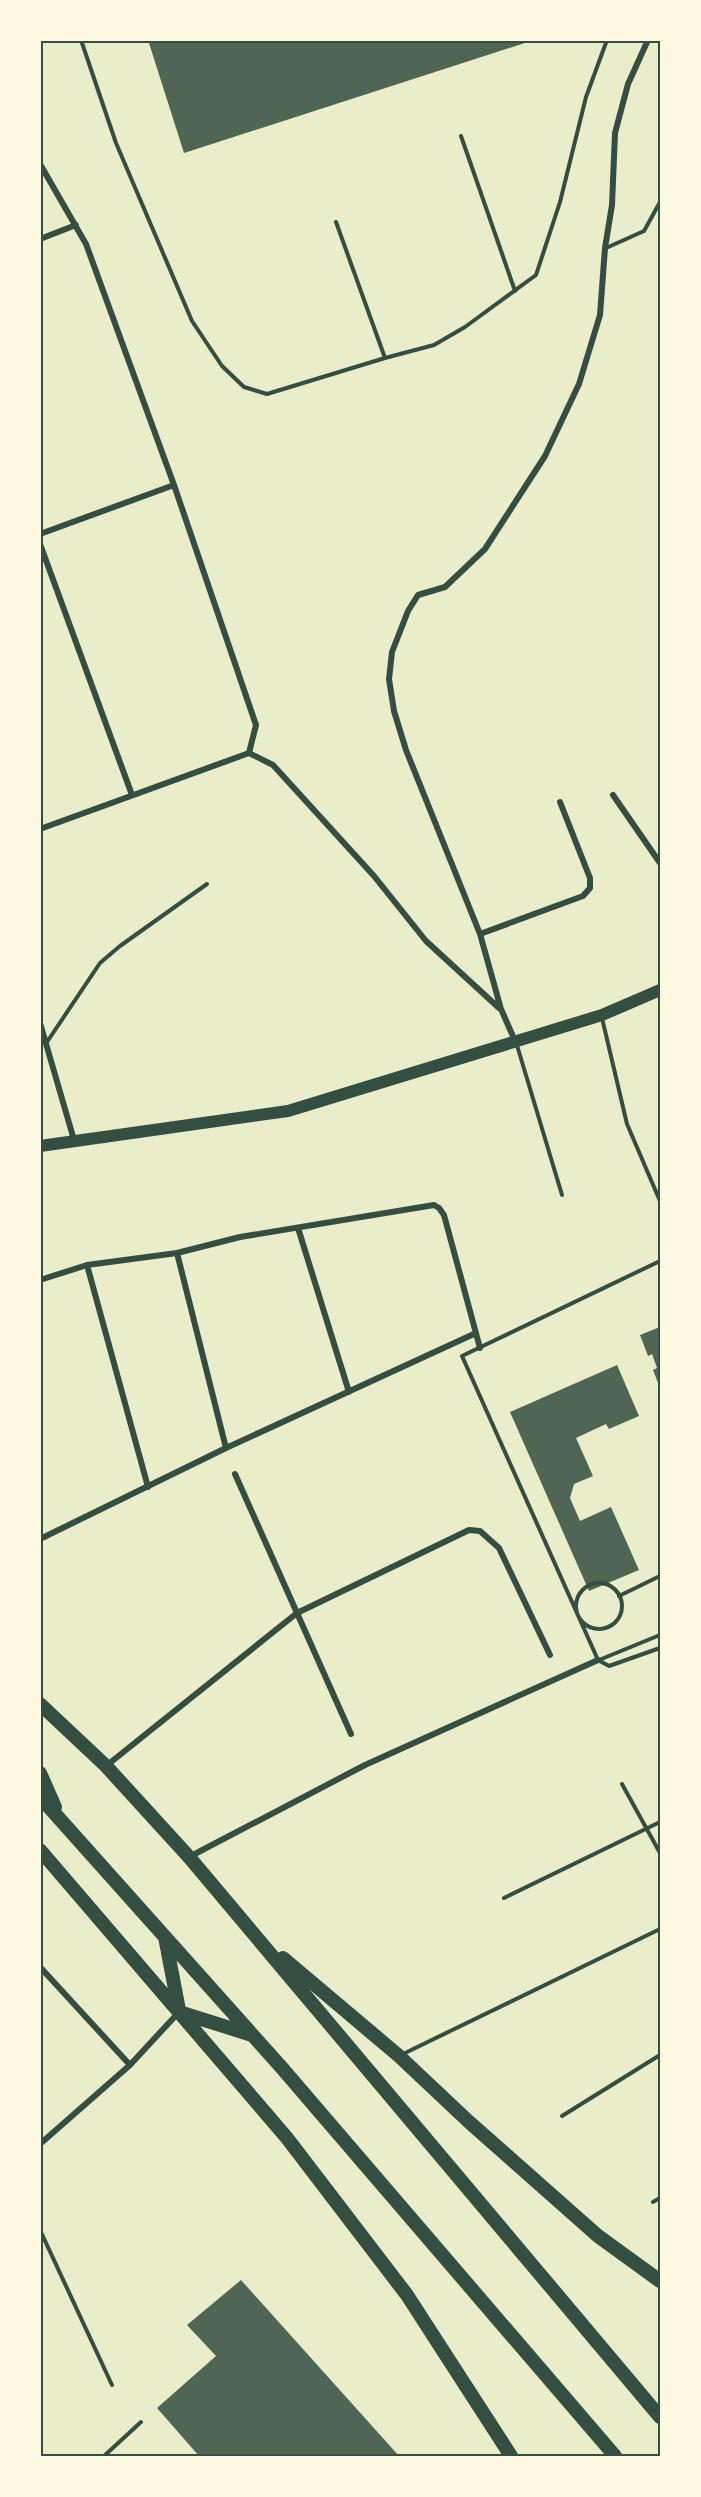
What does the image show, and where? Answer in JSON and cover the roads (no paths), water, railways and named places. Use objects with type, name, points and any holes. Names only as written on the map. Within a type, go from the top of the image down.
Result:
[{"type":"highway","points":[[40,1704],[106,1766],[189,1857],[660,2417]]},
{"type":"highway","points":[[40,1773],[59,1818]]},
{"type":"highway","points":[[40,1797],[254,2036],[615,2457]]},
{"type":"highway","points":[[40,1850],[287,2138],[407,2295],[511,2457]]},
{"type":"highway","points":[[165,1935],[179,2012]]},
{"type":"highway","points":[[258,1938],[399,2056],[468,2121],[598,2236],[660,2281]]},
{"type":"highway","points":[[179,2012],[254,2036]]},
{"type":"main road","points":[[40,1146],[288,1110],[602,1015],[660,990]]},
{"type":"street","points":[[516,1041],[501,1010],[480,934],[406,750],[394,711],[389,680],[392,652],[408,611],[418,595],[445,587],[485,549],[545,456],[579,384],[600,315],[605,248],[612,205],[615,133],[628,84],[648,40]]},
{"type":"street","points":[[40,164],[87,244],[174,485],[256,725],[249,753]]},
{"type":"street","points":[[40,238],[76,225]]},
{"type":"street","points":[[40,534],[174,485]]},
{"type":"street","points":[[40,544],[132,795]]},
{"type":"street","points":[[40,829],[249,753],[273,765],[374,876],[426,940],[501,1010]]},
{"type":"street","points":[[613,795],[660,863]]},
{"type":"street","points":[[480,934],[584,896],[590,888],[590,878],[560,802]]},
{"type":"street","points":[[40,1023],[74,1140]]},
{"type":"street","points":[[40,1280],[87,1265],[177,1253],[240,1237],[430,1205],[437,1206],[444,1215],[480,1348]]},
{"type":"street","points":[[298,1228],[349,1392]]},
{"type":"street","points":[[177,1253],[226,1448]]},
{"type":"street","points":[[87,1265],[148,1487]]},
{"type":"street","points":[[40,1539],[226,1448],[476,1333]]},
{"type":"street","points":[[235,1474],[351,1734]]},
{"type":"street","points":[[106,1766],[297,1613],[469,1530],[480,1531],[499,1548],[550,1655]]},
{"type":"street","points":[[189,1857],[365,1765],[598,1660]]},
{"type":"street","points":[[40,1967],[130,2065]]},
{"type":"street","points":[[40,2144],[130,2065],[179,2012]]},
{"type":"lane","points":[[81,40],[116,143],[192,321],[222,366],[244,387],[267,394],[434,345],[465,327],[536,275],[560,202],[586,97],[607,40]]},
{"type":"lane","points":[[461,136],[515,292]]},
{"type":"lane","points":[[605,248],[644,231],[660,202]]},
{"type":"lane","points":[[657,209],[660,213]]},
{"type":"lane","points":[[336,222],[385,358]]},
{"type":"lane","points":[[47,1042],[100,963],[207,884]]},
{"type":"lane","points":[[602,1015],[627,1124],[660,1201]]},
{"type":"lane","points":[[516,1041],[562,1195]]},
{"type":"lane","points":[[660,1262],[462,1356],[598,1660],[609,1666],[660,1648]]},
{"type":"lane","points":[[619,1596],[660,1576]]},
{"type":"lane","points":[[593,1584],[609,1585],[619,1596],[622,1603],[619,1617],[608,1627],[601,1629],[586,1626],[577,1613],[577,1598],[581,1592],[593,1584]]},
{"type":"lane","points":[[598,1660],[660,1635]]},
{"type":"lane","points":[[622,1784],[660,1853]]},
{"type":"lane","points":[[504,1898],[660,1822]]},
{"type":"lane","points":[[399,2056],[660,1929]]},
{"type":"lane","points":[[562,2116],[660,2055]]},
{"type":"lane","points":[[653,2202],[660,2198]]},
{"type":"lane","points":[[40,2230],[112,2385]]},
{"type":"lane","points":[[104,2457],[141,2422]]}]
